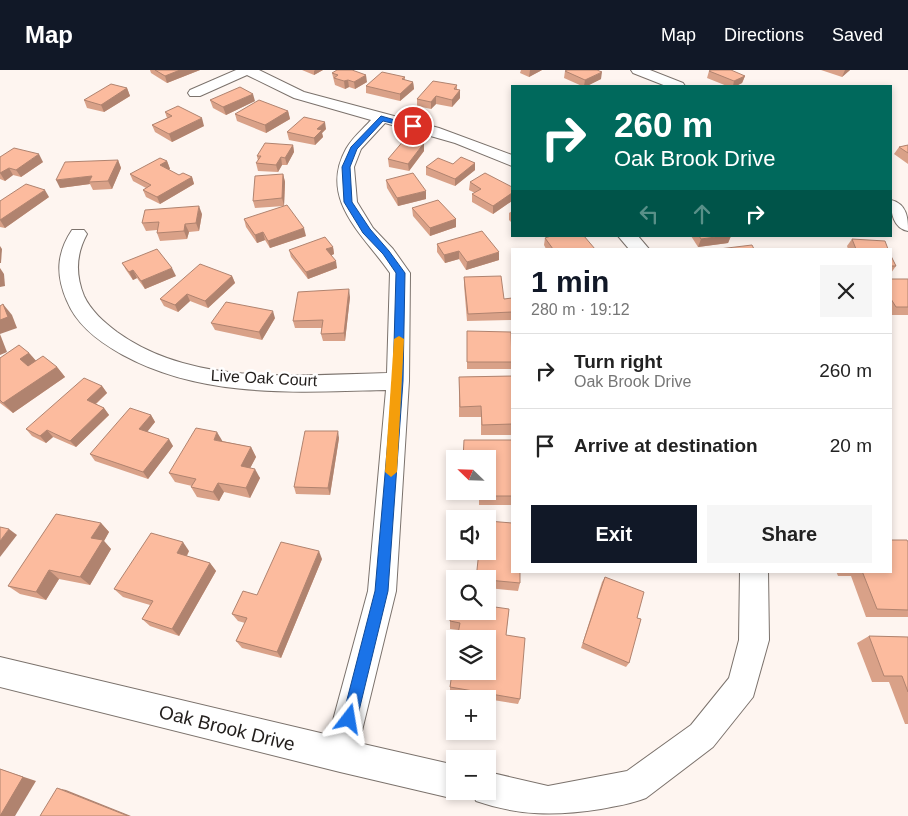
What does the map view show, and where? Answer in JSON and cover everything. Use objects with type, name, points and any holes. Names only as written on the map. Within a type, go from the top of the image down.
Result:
[{"type":"street","points":[[195,93],[247,70],[297,94],[381,118],[444,133],[492,150],[511,160]]},
{"type":"street","points":[[638,70],[676,85]]},
{"type":"street","points":[[340,756],[382,591],[398,381],[400,273],[386,252],[366,231],[348,202],[346,167],[354,148],[381,118]]},
{"type":"street","points":[[892,206],[908,226]]},
{"type":"street","name":"Live Oak Court","points":[[78,234],[68,257],[68,280],[76,302],[89,322],[122,346],[163,364],[219,378],[282,382],[398,381]]},
{"type":"street","points":[[628,237],[639,248]]},
{"type":"street","points":[[496,791],[548,803],[634,786],[702,736],[742,686],[754,640],[754,573]]},
{"type":"street","name":"Oak Brook Drive","points":[[0,672],[340,756],[446,780]]},
{"type":"building","points":[[155,70],[180,70],[165,76]]},
{"type":"building","points":[[337,70],[352,70],[366,75],[354,82],[344,81],[334,78],[338,75],[332,73]]},
{"type":"building","points":[[597,70],[602,72],[585,80],[565,71]]},
{"type":"building","points":[[731,70],[745,76],[734,81],[709,71]]},
{"type":"building","points":[[382,72],[405,77],[402,79],[413,82],[400,94],[366,86]]},
{"type":"building","points":[[433,81],[457,85],[454,89],[460,90],[452,100],[436,96],[431,102],[417,99]]},
{"type":"building","points":[[111,84],[127,88],[101,105],[84,100]]},
{"type":"building","points":[[240,87],[253,94],[223,107],[210,100]]},
{"type":"building","points":[[259,100],[288,111],[265,125],[235,114]]},
{"type":"building","points":[[178,106],[202,118],[169,134],[152,125],[172,116],[165,112]]},
{"type":"building","points":[[304,117],[325,122],[317,129],[322,130],[314,138],[287,132]]},
{"type":"building","points":[[405,139],[424,143],[408,164],[388,159]]},
{"type":"building","points":[[265,143],[293,145],[285,158],[281,157],[276,165],[256,163],[261,156],[257,156]]},
{"type":"building","points":[[908,145],[908,153],[899,147]]},
{"type":"building","points":[[14,148],[39,154],[16,170],[9,168],[0,173],[0,157]]},
{"type":"building","points":[[461,157],[475,163],[455,179],[426,167],[438,158],[453,164]]},
{"type":"building","points":[[160,158],[167,161],[160,165],[179,175],[183,173],[192,177],[157,197],[143,190],[151,185],[130,174]]},
{"type":"building","points":[[118,160],[108,181],[89,182],[92,176],[56,180],[65,162]]},
{"type":"building","points":[[413,173],[426,191],[397,198],[386,180]]},
{"type":"building","points":[[485,173],[511,186],[511,194],[493,206],[472,194],[481,189],[470,182]]},
{"type":"building","points":[[283,174],[282,198],[253,201],[255,176]]},
{"type":"building","points":[[26,184],[45,190],[0,220],[0,201]]},
{"type":"building","points":[[438,200],[456,219],[430,228],[412,208]]},
{"type":"building","points":[[287,205],[304,228],[268,241],[263,232],[255,235],[244,219]]},
{"type":"building","points":[[199,206],[196,223],[185,224],[184,231],[157,233],[159,222],[142,223],[145,210]]},
{"type":"building","points":[[482,231],[499,252],[467,262],[459,251],[444,255],[437,244]]},
{"type":"building","points":[[325,237],[333,247],[326,249],[336,261],[306,272],[289,250]]},
{"type":"building","points":[[585,237],[594,248],[552,248],[545,238]]},
{"type":"building","points":[[700,237],[716,237],[701,239]]},
{"type":"building","points":[[852,239],[885,241],[888,248],[856,248]]},
{"type":"building","points":[[752,245],[754,248],[727,248]]},
{"type":"building","points":[[157,249],[172,268],[141,281],[133,270],[129,272],[122,263]]},
{"type":"building","points":[[892,258],[896,266],[892,266]]},
{"type":"building","points":[[200,264],[232,276],[205,301],[187,294],[175,305],[160,299]]},
{"type":"building","points":[[501,276],[504,299],[511,298],[511,312],[468,314],[464,277]]},
{"type":"building","points":[[892,279],[908,279],[908,307],[896,307],[892,301]]},
{"type":"building","points":[[349,289],[344,333],[321,334],[323,320],[293,321],[298,292]]},
{"type":"building","points":[[226,302],[273,311],[259,332],[211,323]]},
{"type":"building","points":[[3,304],[8,317],[0,320],[0,306]]},
{"type":"building","points":[[467,331],[511,332],[511,362],[467,362]]},
{"type":"building","points":[[19,345],[29,353],[20,359],[28,366],[43,356],[57,367],[3,403],[0,400],[0,358]]},
{"type":"building","points":[[511,376],[511,424],[482,425],[481,406],[460,407],[459,377]]},
{"type":"building","points":[[84,378],[102,386],[87,400],[104,408],[70,441],[47,430],[40,436],[26,429]]},
{"type":"building","points":[[130,408],[151,415],[139,429],[169,439],[143,472],[90,454]]},
{"type":"building","points":[[196,428],[217,432],[214,440],[251,447],[241,466],[255,469],[246,488],[218,483],[213,492],[191,487],[196,479],[169,473]]},
{"type":"building","points":[[305,431],[338,431],[328,488],[294,487]]},
{"type":"building","points":[[464,440],[511,440],[511,496],[496,496],[496,450],[463,450]]},
{"type":"building","points":[[56,514],[101,523],[91,538],[103,540],[80,577],[49,570],[36,592],[8,586]]},
{"type":"building","points":[[496,522],[511,523],[511,573],[520,573],[520,583],[496,581],[496,570],[477,570],[478,560],[496,560]]},
{"type":"building","points":[[0,527],[9,529],[0,541]]},
{"type":"building","points":[[151,533],[183,542],[177,553],[210,563],[172,629],[142,619],[153,601],[114,589]]},
{"type":"building","points":[[892,540],[907,540],[908,610],[877,609],[863,573],[892,573]]},
{"type":"building","points":[[281,542],[319,551],[277,652],[236,641],[247,618],[232,614],[243,591],[257,595]]},
{"type":"building","points":[[605,577],[644,592],[637,618],[641,619],[629,663],[583,643]]},
{"type":"building","points":[[496,607],[509,609],[506,635],[525,638],[520,699],[496,695],[496,690],[468,690],[450,687],[451,680],[496,680],[496,630],[459,630],[460,623],[450,621],[496,620]]},
{"type":"building","points":[[869,636],[908,637],[908,692],[902,676],[884,676]]},
{"type":"building","points":[[0,769],[23,777],[0,816]]},
{"type":"building","points":[[57,788],[128,816],[40,816]]},
{"type":"slow traffic","points":[[391,472],[398,381],[399,339]]},
{"type":"route","points":[[349,719],[382,591],[398,381],[400,273],[386,252],[366,231],[348,202],[346,167],[354,148],[381,118],[413,126]]}]
